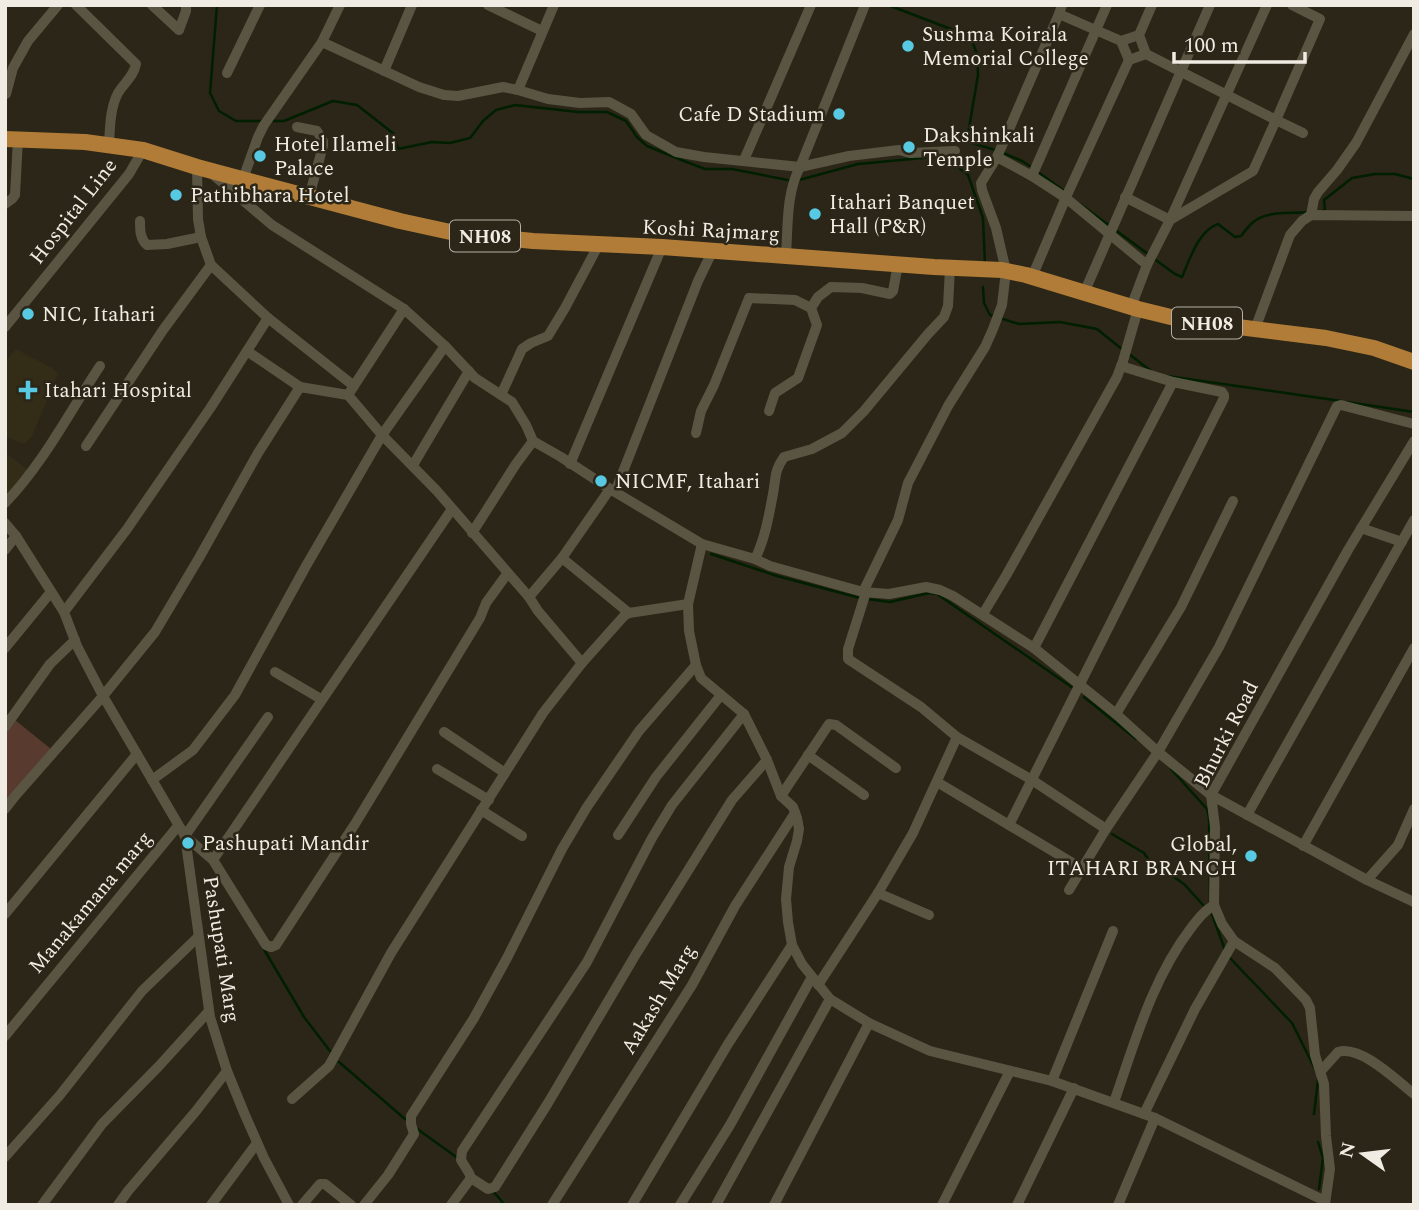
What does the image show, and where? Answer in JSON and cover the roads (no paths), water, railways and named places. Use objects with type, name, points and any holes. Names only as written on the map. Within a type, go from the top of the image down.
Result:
[{"type":"main road","name":"Koshi Rajmarg","points":[[12,139],[109,144],[143,150],[309,197],[455,233],[533,241],[713,250],[1004,271],[1183,320],[1326,338],[1374,348],[1414,362]]},
{"type":"street","points":[[6,94],[13,68],[28,41],[58,5]]},
{"type":"street","points":[[76,5],[136,64],[135,71],[117,94],[109,144]]},
{"type":"street","points":[[152,5],[179,30],[186,5]]},
{"type":"street","points":[[227,72],[260,5]]},
{"type":"street","points":[[243,179],[267,120],[323,42],[340,5]]},
{"type":"street","points":[[384,71],[412,5]]},
{"type":"street","points":[[488,5],[542,31]]},
{"type":"street","points":[[518,90],[554,5]]},
{"type":"street","points":[[744,160],[811,5]]},
{"type":"street","points":[[786,255],[793,183],[865,5]]},
{"type":"street","points":[[1033,173],[1107,5]]},
{"type":"street","points":[[1152,5],[1139,35],[1146,54],[1303,133]]},
{"type":"street","points":[[1084,293],[1210,5]]},
{"type":"street","points":[[983,614],[1116,377],[1150,259],[1267,5]]},
{"type":"street","points":[[1170,220],[1253,171],[1320,19],[1292,5]]},
{"type":"street","points":[[1106,829],[1032,780],[957,737],[920,707],[848,659],[848,649],[864,592],[898,520],[908,484],[948,406],[985,347],[1002,305],[1004,271],[996,228],[981,183],[998,155],[1060,10],[1121,41],[1139,35]]},
{"type":"street","points":[[1255,329],[1290,235],[1312,211],[1318,192],[1356,143],[1414,34]]},
{"type":"street","points":[[1121,41],[1129,60]]},
{"type":"street","points":[[323,42],[419,87],[444,95],[458,96],[503,87],[548,99],[580,103],[609,102],[631,114],[646,135],[676,152],[704,157],[800,167],[849,156],[899,150],[910,153],[955,151]]},
{"type":"street","points":[[1032,277],[1129,60],[1146,54]]},
{"type":"street","points":[[298,127],[317,131],[323,141],[309,197]]},
{"type":"street","points":[[5,204],[15,195],[12,139]]},
{"type":"street","name":"Hospital Line","points":[[5,327],[129,174],[143,150]]},
{"type":"street","points":[[998,155],[1068,195],[1150,259]]},
{"type":"street","points":[[202,168],[198,219],[211,265],[351,391],[382,435],[452,509],[582,663]]},
{"type":"street","points":[[202,168],[272,225],[404,309],[475,378],[512,402],[533,441],[612,490],[702,544],[755,559],[769,566],[864,592],[889,594],[926,587],[953,596],[1034,648],[1211,795],[1367,880],[1413,900]]},
{"type":"street","points":[[1125,197],[1170,220]]},
{"type":"street","points":[[1312,211],[1414,216]]},
{"type":"street","points":[[140,221],[143,242],[147,245],[201,237]]},
{"type":"street","points":[[501,395],[522,349],[548,336],[599,244]]},
{"type":"street","points":[[570,464],[662,247]]},
{"type":"street","points":[[529,597],[562,558],[612,490],[713,250]]},
{"type":"street","points":[[811,308],[831,286],[892,293],[898,264]]},
{"type":"street","points":[[86,446],[149,350],[211,265]]},
{"type":"street","points":[[755,559],[761,548],[777,467],[784,457],[813,449],[842,433],[864,411],[944,317],[948,306],[950,268]]},
{"type":"street","points":[[696,433],[701,411],[749,298],[795,300],[811,308],[817,325],[798,378],[775,393],[769,411]]},
{"type":"street","points":[[351,391],[404,309]]},
{"type":"street","points":[[64,612],[196,429],[268,318]]},
{"type":"street","points":[[152,780],[193,750],[234,695],[382,435],[445,346]]},
{"type":"street","points":[[247,351],[300,387],[351,391]]},
{"type":"street","points":[[1009,825],[1224,398],[1222,392],[1173,382],[1122,363]]},
{"type":"street","points":[[5,503],[33,469],[100,366]]},
{"type":"street","points":[[413,465],[469,371]]},
{"type":"street","points":[[1034,648],[1173,382]]},
{"type":"street","points":[[5,809],[155,632],[300,387]]},
{"type":"street","points":[[1069,890],[1158,752],[1219,647],[1337,406],[1414,424]]},
{"type":"street","points":[[472,533],[533,441]]},
{"type":"street","name":"Bhurki Road","points":[[1213,905],[1214,827],[1211,795],[1361,528],[1414,441]]},
{"type":"street","points":[[1116,714],[1181,607],[1233,501]]},
{"type":"street","points":[[213,860],[452,509]]},
{"type":"street","points":[[1247,815],[1414,520]]},
{"type":"street","name":"Pashupati Marg","points":[[5,523],[64,612],[103,696],[185,836],[209,1011],[227,1070],[257,1143],[289,1205]]},
{"type":"street","points":[[1361,528],[1402,542]]},
{"type":"street","points":[[5,550],[16,536]]},
{"type":"street","points":[[702,544],[688,604],[689,631],[696,665],[701,678],[744,714],[781,796],[793,807],[799,829],[789,867],[786,899],[792,945],[802,964],[830,999],[869,1023],[930,1051],[1052,1081],[1149,1116],[1325,1203],[1331,1168],[1325,1136],[1324,1084],[1315,1055],[1312,1017],[1306,1000],[1275,968],[1234,941],[1213,905],[1205,911],[1164,968],[1114,1102]]},
{"type":"street","points":[[562,558],[629,613]]},
{"type":"street","points":[[268,718],[185,836],[213,860],[266,945],[274,947],[355,824],[480,618],[486,603],[507,574]]},
{"type":"street","points":[[5,648],[51,592]]},
{"type":"street","points":[[292,1099],[329,1066],[391,953],[543,713],[582,663],[629,613],[688,604]]},
{"type":"street","points":[[5,727],[50,664],[75,640]]},
{"type":"street","points":[[1303,846],[1414,648]]},
{"type":"street","points":[[364,1205],[388,1175],[414,1134],[411,1116],[474,1018],[562,849],[587,807],[639,731],[696,665]]},
{"type":"street","points":[[275,672],[321,699]]},
{"type":"street","points":[[618,835],[656,777],[721,695]]},
{"type":"street","points":[[744,714],[671,805],[587,962],[462,1151],[462,1162],[471,1178],[491,1188],[548,1103],[636,954],[732,800],[767,760]]},
{"type":"street","points":[[781,796],[827,725],[831,723],[896,768]]},
{"type":"street","points":[[444,732],[505,774]]},
{"type":"street","points":[[680,1205],[815,981],[878,893],[913,833],[957,737]]},
{"type":"street","points":[[5,914],[137,754]]},
{"type":"street","points":[[808,755],[864,795]]},
{"type":"street","points":[[438,769],[489,800]]},
{"type":"street","points":[[937,782],[1081,869]]},
{"type":"street","points":[[1367,880],[1398,845],[1414,809]]},
{"type":"street","points":[[481,810],[522,836]]},
{"type":"street","name":"Aakash Marg","points":[[552,1205],[692,985],[735,906],[795,813]]},
{"type":"street","name":"Manakamana marg","points":[[5,1036],[178,826]]},
{"type":"street","points":[[878,893],[929,915]]},
{"type":"street","points":[[1052,1081],[1113,931]]},
{"type":"street","points":[[5,1157],[60,1095],[142,991],[198,937]]},
{"type":"street","points":[[1118,1205],[1149,1116],[1195,1009],[1234,941]]},
{"type":"street","points":[[632,1205],[728,1044],[792,945]]},
{"type":"street","points":[[716,1205],[830,999]]},
{"type":"street","points":[[42,1205],[102,1124],[209,1011]]},
{"type":"street","points":[[774,1205],[869,1023]]},
{"type":"street","points":[[1321,1071],[1338,1052],[1350,1051],[1368,1058],[1414,1094]]},
{"type":"street","points":[[118,1205],[227,1070]]},
{"type":"street","points":[[942,1205],[1010,1071]]},
{"type":"street","points":[[1017,1205],[1074,1088]]},
{"type":"street","points":[[211,1205],[257,1143]]},
{"type":"street","points":[[451,1205],[471,1178]]},
{"type":"street","points":[[302,1205],[320,1184],[325,1184],[351,1205]]},
{"type":"waterway","points":[[217,5],[210,93],[219,111],[236,121],[262,121]]},
{"type":"waterway","points":[[888,5],[956,31],[972,41],[977,54],[978,75],[968,134],[972,143],[995,150]]},
{"type":"waterway","points":[[272,121],[284,121],[333,101],[357,105],[394,134],[398,149],[470,138],[496,110],[515,105],[578,112],[607,112],[626,121],[647,146],[705,169],[732,169],[793,181]]},
{"type":"waterway","points":[[1001,152],[1033,168]]},
{"type":"waterway","points":[[799,180],[858,164],[944,156],[968,175],[983,218],[985,264]]},
{"type":"waterway","points":[[1038,172],[1064,191]]},
{"type":"waterway","points":[[1322,211],[1325,210],[1324,200],[1352,178],[1395,174],[1414,179]]},
{"type":"waterway","points":[[1080,204],[1148,254]]},
{"type":"waterway","points":[[1153,258],[1182,277],[1200,239],[1218,224],[1235,237],[1241,236],[1252,223],[1264,216],[1308,212]]},
{"type":"waterway","points":[[983,287],[984,303],[990,315],[1019,324],[1060,322],[1097,329],[1123,350]]},
{"type":"waterway","points":[[1129,354],[1151,371]]},
{"type":"waterway","points":[[1167,376],[1341,401]]},
{"type":"waterway","points":[[1347,402],[1414,412]]},
{"type":"waterway","points":[[711,554],[777,576],[860,598]]},
{"type":"waterway","points":[[867,599],[890,602],[929,593],[937,594],[1073,688]]},
{"type":"waterway","points":[[1084,697],[1136,739]]},
{"type":"waterway","points":[[1171,769],[1207,809],[1210,902]]},
{"type":"waterway","points":[[1112,834],[1144,853],[1148,859],[1184,884],[1204,906]]},
{"type":"waterway","points":[[1212,914],[1225,950]]},
{"type":"waterway","points":[[262,946],[304,1017],[330,1051]]},
{"type":"waterway","points":[[1229,957],[1292,1023],[1317,1073]]},
{"type":"waterway","points":[[339,1062],[405,1119]]},
{"type":"waterway","points":[[1314,1114],[1318,1080]]},
{"type":"waterway","points":[[416,1128],[459,1159]]},
{"type":"waterway","points":[[1318,1142],[1323,1158],[1319,1189]]},
{"type":"waterway","points":[[492,1190],[505,1205]]},
{"type":"place","name":"Sushma Koirala Memorial College","points":[[908,46]]},
{"type":"place","name":"Cafe D Stadium","points":[[839,114]]},
{"type":"place","name":"Dakshinkali Temple","points":[[909,147]]},
{"type":"place","name":"Hotel Ilameli Palace","points":[[260,156]]},
{"type":"place","name":"Pathibhara Hotel","points":[[176,195]]},
{"type":"place","name":"Itahari Banquet Hall (P&R)","points":[[815,214]]},
{"type":"place","name":"NIC, Itahari","points":[[28,314]]},
{"type":"place","name":"Itahari Hospital","points":[[28,390]]},
{"type":"place","name":"NICMF, Itahari","points":[[601,481]]},
{"type":"place","name":"Pashupati Mandir","points":[[188,843]]},
{"type":"place","name":"Global, ITAHARI BRANCH","points":[[1251,856]]}]
